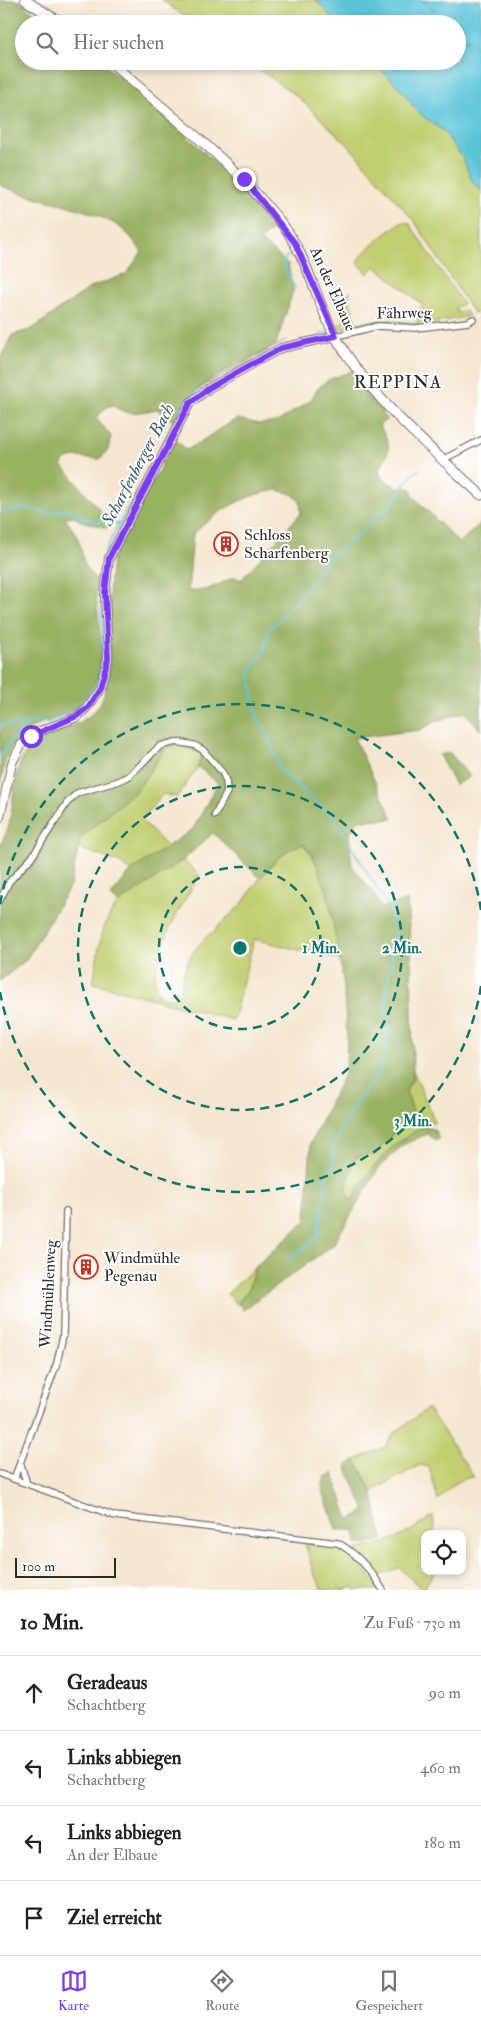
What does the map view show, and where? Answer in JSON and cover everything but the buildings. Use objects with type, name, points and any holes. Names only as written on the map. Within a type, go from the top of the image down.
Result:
[{"type":"main road","points":[[26,0],[49,15]]},
{"type":"main road","name":"An der Elbaue","points":[[120,70],[244,179],[295,243],[334,333],[382,398],[442,460],[481,495]]},
{"type":"street","name":"Fährweg","points":[[334,333],[378,326],[431,327],[468,322],[473,319]]},
{"type":"street","points":[[0,817],[12,763],[21,745],[40,731],[77,716],[88,707],[100,688],[108,659],[105,593],[109,558],[190,403],[209,388],[281,348],[334,333]]},
{"type":"street","points":[[442,460],[481,440]]},
{"type":"street","points":[[0,900],[10,882],[32,857],[67,803],[78,793],[116,782],[128,776],[160,746],[176,742],[194,745],[203,750],[222,772],[226,781],[227,792],[216,815]]},
{"type":"street","name":"Windmühlenweg","points":[[14,1479],[57,1363],[63,1335],[66,1211]]},
{"type":"street","points":[[20,1462],[27,1484]]},
{"type":"street","points":[[0,1474],[115,1516],[329,1541],[349,1550],[369,1570],[383,1590]]},
{"type":"green space","points":[[0,0],[17,0],[37,15],[15,15],[15,70],[111,70],[131,85],[204,152],[278,225],[260,240],[288,264],[293,291],[276,344],[204,384],[182,406],[174,421],[161,415],[159,409],[129,413],[113,405],[107,407],[96,418],[111,436],[108,450],[100,459],[75,457],[64,460],[62,465],[109,521],[107,528],[81,521],[72,516],[65,518],[75,533],[87,568],[95,578],[101,643],[99,668],[96,680],[89,694],[80,704],[33,727],[12,746],[6,760],[0,786],[0,359],[12,335],[32,329],[91,287],[126,274],[142,252],[121,228],[108,220],[0,185]]},
{"type":"green space","points":[[162,0],[316,0],[330,15],[183,15]]},
{"type":"green space","points":[[260,70],[381,70],[398,86],[419,113],[444,132],[463,158],[472,181],[481,191],[481,310],[474,314],[415,222],[349,146],[297,96]]},
{"type":"green space","points":[[409,223],[463,304],[455,308],[458,313],[465,310],[469,316],[424,325],[379,322],[338,329],[337,325],[344,322],[339,304],[350,291],[349,297],[356,323],[390,320],[417,324],[418,310],[423,305],[375,266],[368,274],[357,262],[367,249],[398,224]]},
{"type":"green space","points":[[354,370],[382,405],[382,414],[388,419],[379,425],[388,443],[388,452],[379,470],[381,477],[397,488],[411,488],[413,496],[459,543],[481,523],[481,731],[465,712],[439,720],[420,730],[354,738],[393,819],[358,820],[349,835],[352,866],[373,892],[381,908],[407,900],[411,952],[413,1070],[412,1080],[406,1091],[413,1112],[409,1118],[396,1126],[376,1155],[365,1155],[355,1158],[346,1189],[350,1200],[353,1199],[382,1157],[401,1140],[424,1127],[434,1129],[439,1139],[436,1141],[427,1134],[403,1145],[380,1166],[333,1245],[243,1310],[239,1301],[248,1291],[255,1267],[306,1220],[311,1142],[346,1070],[347,1038],[343,979],[327,891],[313,855],[303,844],[296,846],[279,857],[260,878],[213,833],[183,860],[119,903],[110,897],[131,871],[193,829],[218,783],[198,767],[202,753],[181,745],[167,746],[137,790],[81,837],[70,886],[26,960],[0,981],[0,845],[8,828],[17,771],[25,754],[43,738],[88,717],[97,708],[103,697],[109,661],[109,589],[114,553],[174,442],[178,442],[187,450],[238,419],[259,424],[277,422],[311,400],[317,389],[328,380]],"holes":[[[277,490],[292,494],[300,501],[301,513],[241,580],[235,577],[206,590],[188,591],[193,534],[221,511],[242,500],[264,492]]]},
{"type":"green space","points":[[181,745],[202,753],[198,767],[177,797],[163,794],[141,820],[168,847],[131,871],[120,863],[79,848],[81,837],[137,790],[167,746]]},
{"type":"green space","points":[[450,753],[470,777],[455,785],[439,755]]},
{"type":"green space","points":[[303,844],[312,856],[325,884],[340,960],[254,939],[233,1020],[93,983],[98,953],[110,914],[121,901],[137,889],[183,860],[199,875],[167,935],[156,969],[155,984],[160,996],[172,998],[180,994],[184,974],[191,955],[209,934],[214,933],[217,927],[241,905],[260,878],[287,848]]},
{"type":"green space","points":[[413,1070],[435,1122],[408,1136],[387,1153],[369,1173],[350,1201],[346,1189],[355,1158],[365,1155],[376,1155],[396,1126],[409,1118],[411,1105],[406,1091],[412,1080]]},
{"type":"green space","points":[[255,1267],[248,1291],[239,1301],[239,1306],[227,1294]]},
{"type":"green space","points":[[428,1408],[474,1477],[458,1482],[438,1500],[429,1467],[420,1465],[372,1491],[355,1460],[385,1447],[393,1434]]},
{"type":"green space","points":[[355,1460],[372,1491],[383,1540],[357,1545],[353,1530],[336,1530],[322,1488],[325,1477],[333,1473],[349,1520],[365,1511],[346,1466]]},
{"type":"green space","points":[[433,1515],[435,1530],[421,1530],[421,1575],[432,1575],[423,1590],[399,1568],[378,1576],[355,1550],[378,1545],[397,1538]]},
{"type":"green space","points":[[305,1543],[330,1546],[349,1555],[365,1569],[379,1590],[355,1590],[353,1587],[343,1590],[323,1590],[313,1572]]},
{"type":"water","points":[[316,0],[481,0],[481,191],[472,181],[463,158],[444,132],[419,113],[398,86],[381,70],[466,70],[466,15],[330,15]]},
{"type":"water","points":[[287,340],[202,387],[189,399],[176,422],[174,421],[183,403],[196,390]]},
{"type":"waterway","points":[[293,253],[286,257],[283,263],[295,289]]},
{"type":"waterway","name":"Scharfenberger Bach","points":[[321,334],[331,332]]},
{"type":"waterway","name":"Scharfenberger Bach","points":[[153,465],[175,420]]},
{"type":"waterway","name":"Scharfenberger Bach","points":[[0,757],[15,737],[29,723],[33,721],[48,722],[61,718],[80,705],[93,689],[99,676],[102,660],[101,586],[105,553],[120,521],[151,470]]},
{"type":"waterway","points":[[333,817],[280,769],[265,730],[256,715],[250,673],[254,663],[263,655],[269,630],[296,601],[328,559],[367,527],[376,516],[389,507],[413,474],[419,470]]},
{"type":"waterway","points":[[0,512],[27,508],[48,513],[68,509],[79,516],[98,522],[120,524]]},
{"type":"waterway","points":[[0,725],[28,724]]},
{"type":"waterway","points":[[289,1260],[317,1237],[326,1189],[325,1178],[334,1162],[332,1148],[350,1112],[380,1070],[387,1041],[386,983],[396,941],[391,911],[338,825]]},
{"type":"ferry route","points":[[422,0],[440,15]]},
{"type":"ferry route","points":[[466,38],[481,52]]},
{"type":"place","name":"Schloss Scharfenberg","points":[[226,544]]},
{"type":"place","name":"Windmühle Pegenau","points":[[86,1267]]},
{"type":"district","name":"REPPINA","points":[[398,382]]},
{"type":"route","points":[[31,736],[77,716],[88,707],[100,688],[106,672],[108,659],[105,593],[109,558],[190,403],[209,388],[289,344],[336,336],[295,243],[244,179]]}]
